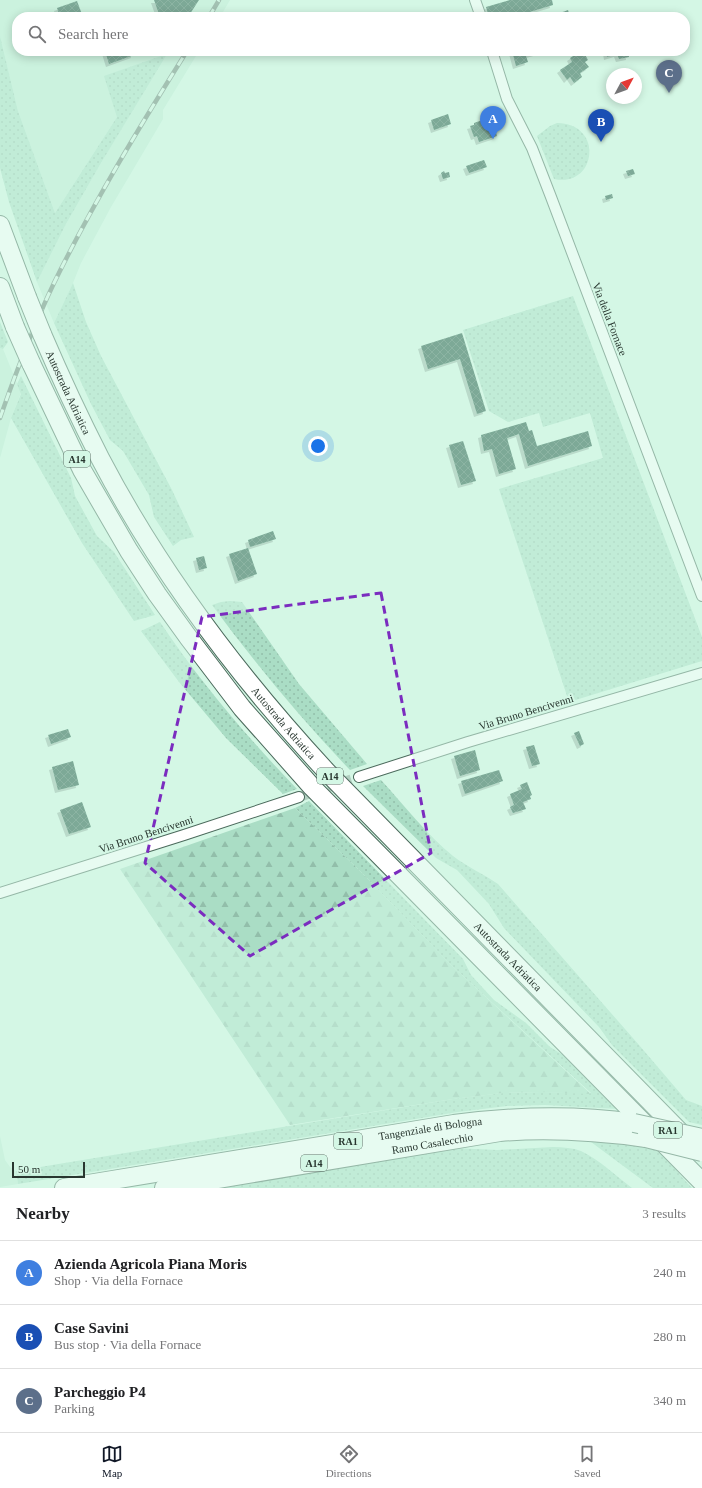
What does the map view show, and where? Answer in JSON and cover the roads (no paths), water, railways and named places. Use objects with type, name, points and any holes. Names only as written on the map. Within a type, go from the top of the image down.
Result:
[{"type":"highway","name":"Autostrada Adriatica","points":[[0,225],[42,334],[66,390],[100,459],[144,535],[171,577],[224,651],[263,700],[326,772],[702,1153]]},
{"type":"highway","name":"Autostrada Adriatica","points":[[0,287],[15,327],[31,363],[82,470],[157,594],[242,708],[312,787],[702,1182]]},
{"type":"highway","name":"Tangenziale di Bologna","points":[[64,1188],[454,1124],[496,1119],[563,1117],[598,1118],[634,1123],[702,1138]]},
{"type":"highway","name":"Ramo Casalecchio","points":[[164,1188],[500,1132],[538,1129],[580,1130],[646,1138],[702,1153]]},
{"type":"street","points":[[475,0],[479,12]]},
{"type":"street","name":"Via della Fornace","points":[[494,56],[507,99],[532,148],[702,596]]},
{"type":"street","name":"Via Bruno Bencivenni","points":[[359,777],[468,742],[702,673]]},
{"type":"street","name":"Via Bruno Bencivenni","points":[[0,893],[192,833],[299,797]]},
{"type":"tunnel","points":[[299,797],[359,777]]},
{"type":"railway","points":[[212,12],[219,0]]},
{"type":"railway","points":[[0,418],[32,333],[69,253],[118,165],[184,56]]},
{"type":"place","name":"Parcheggio P4","points":[[669,93]]},
{"type":"place","name":"Azienda Agricola Piana Moris","points":[[493,139]]},
{"type":"place","name":"Case Savini","points":[[601,142]]}]
